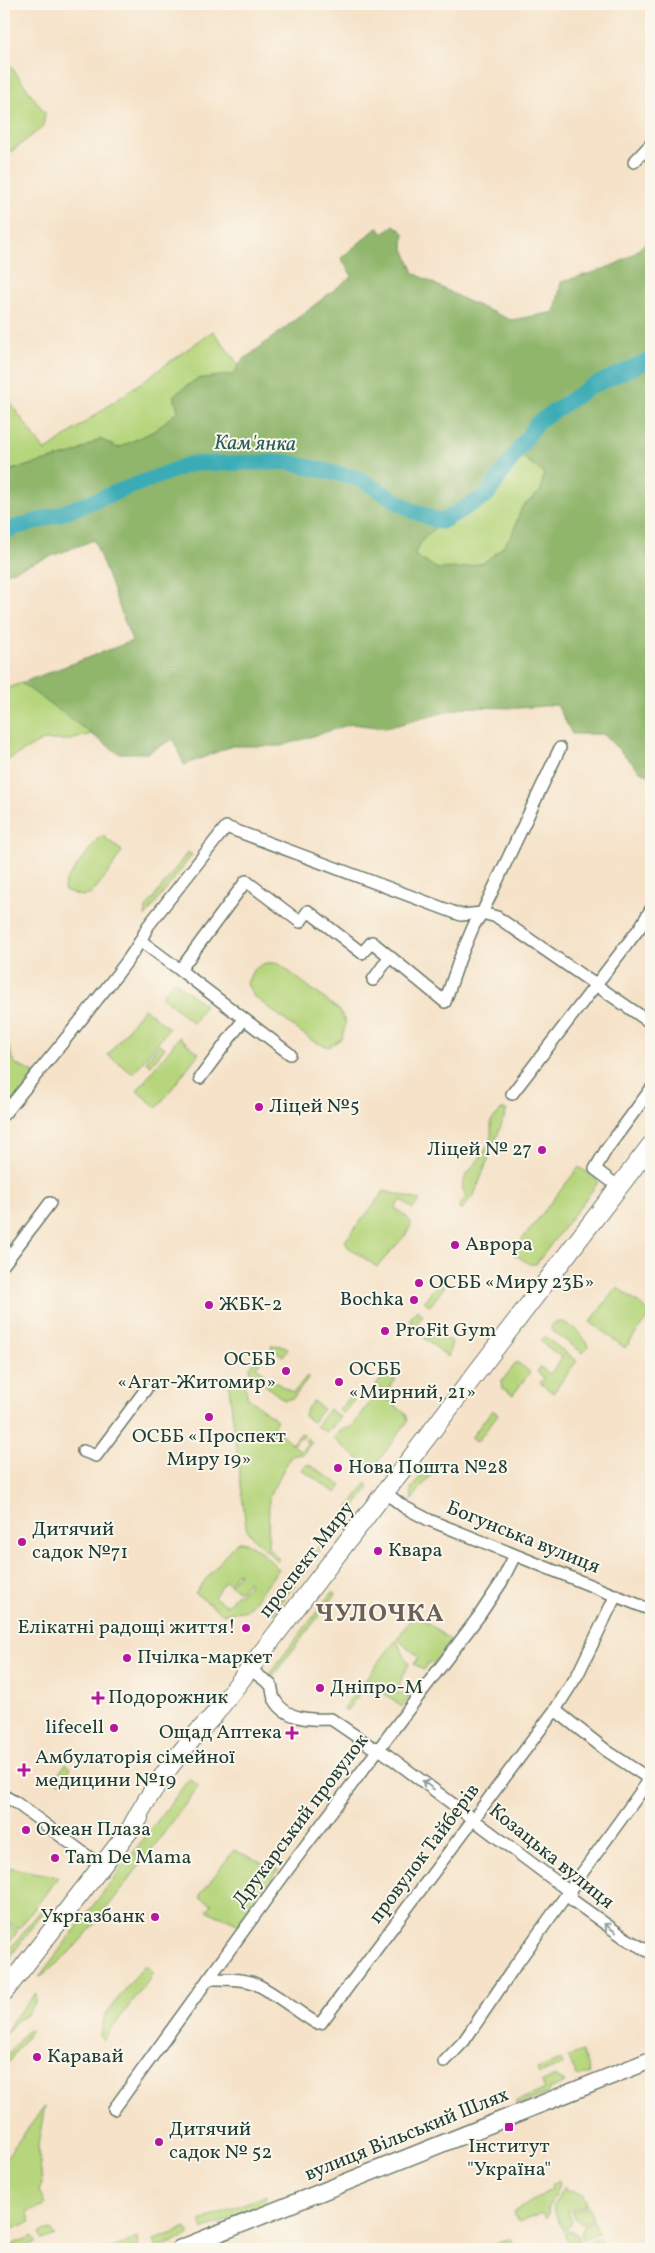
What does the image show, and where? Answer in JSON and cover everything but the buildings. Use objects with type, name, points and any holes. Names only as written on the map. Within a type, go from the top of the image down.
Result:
[{"type":"main road","name":"проспект Миру","points":[[4,1992],[132,1826],[187,1764],[214,1715],[651,1145]]},
{"type":"street","points":[[634,162],[651,144]]},
{"type":"street","points":[[180,970],[246,881],[300,922],[308,911],[362,953],[372,942],[445,1002],[474,925],[482,913],[560,748]]},
{"type":"street","points":[[4,1114],[125,965],[141,941],[148,926],[226,827],[461,915],[482,913],[497,917],[651,1023]]},
{"type":"street","points":[[512,1094],[651,909]]},
{"type":"street","points":[[141,941],[290,1054]]},
{"type":"street","points":[[374,980],[390,956]]},
{"type":"street","points":[[200,1078],[244,1019]]},
{"type":"street","points":[[619,1187],[595,1169],[606,1150],[651,1089]]},
{"type":"street","points":[[4,1264],[50,1203]]},
{"type":"street","points":[[84,1451],[96,1456],[146,1389]]},
{"type":"street","name":"Богунська вулиця","points":[[386,1493],[404,1507],[429,1520],[651,1610]]},
{"type":"street","name":"Друкарський провулок","points":[[114,2109],[378,1748],[502,1583],[515,1555]]},
{"type":"street","name":"провулок Тайберів","points":[[208,1979],[239,1979],[256,1984],[292,2009],[316,2023],[321,2023],[555,1710],[578,1674],[616,1595]]},
{"type":"street","name":"Козацька вулиця","points":[[250,1669],[271,1685],[275,1702],[293,1715],[315,1720],[331,1719],[372,1747],[378,1748],[570,1892],[572,1900],[601,1922],[651,1953]]},
{"type":"street","points":[[444,2062],[464,2041],[515,1966],[651,1779],[607,1751],[555,1710]]},
{"type":"street","points":[[4,1796],[15,1802],[101,1866]]},
{"type":"street","name":"вулиця Вільський Шлях","points":[[179,2249],[651,2060]]},
{"type":"green space","points":[[4,57],[45,113],[43,127],[4,157]]},
{"type":"green space","points":[[394,225],[404,233],[403,246],[414,273],[465,300],[511,320],[555,312],[561,282],[599,271],[623,260],[633,254],[651,235],[651,776],[640,771],[603,734],[572,734],[557,705],[519,708],[465,707],[386,728],[351,724],[281,746],[232,746],[184,765],[173,739],[147,753],[118,753],[21,683],[132,641],[94,540],[4,574],[4,472],[75,453],[100,439],[118,448],[154,431],[178,411],[174,395],[197,379],[235,374],[238,364],[352,276],[341,258],[378,227],[383,234]],"holes":[[[517,453],[544,473],[541,491],[522,507],[512,535],[499,551],[483,563],[462,568],[438,569],[414,555],[422,541],[441,522],[487,495]]]},
{"type":"green space","points":[[213,331],[238,364],[236,374],[197,379],[174,395],[179,411],[154,431],[118,448],[100,439],[75,453],[4,472],[4,394],[45,451]]},
{"type":"green space","points":[[517,453],[544,473],[541,492],[522,507],[512,535],[499,551],[483,563],[462,568],[438,569],[413,555],[422,541],[441,522],[487,495]]},
{"type":"green space","points":[[21,683],[94,733],[71,740],[43,740],[4,762],[4,690]]},
{"type":"green space","points":[[103,836],[122,851],[110,871],[90,895],[81,896],[65,891],[65,882],[99,837]]},
{"type":"green space","points":[[188,852],[192,855],[145,917],[146,908]]},
{"type":"green space","points":[[265,963],[278,963],[339,1010],[346,1023],[342,1038],[329,1047],[314,1042],[253,996],[247,983],[253,970]]},
{"type":"green space","points":[[174,981],[205,1005],[193,1023],[161,996]]},
{"type":"green space","points":[[144,1008],[169,1028],[133,1074],[108,1055]]},
{"type":"green space","points":[[4,1031],[14,1063],[36,1074],[4,1114]]},
{"type":"green space","points":[[179,1037],[199,1053],[157,1108],[137,1091]]},
{"type":"green space","points":[[159,1044],[165,1048],[151,1065],[146,1062]]},
{"type":"green space","points":[[501,1110],[507,1110],[475,1193],[461,1211],[458,1207],[467,1196],[462,1188],[464,1181],[470,1169],[484,1153],[490,1141],[491,1121]]},
{"type":"green space","points":[[579,1167],[598,1180],[597,1184],[536,1264],[529,1264],[512,1252]]},
{"type":"green space","points":[[384,1191],[420,1200],[413,1209],[401,1200],[395,1208],[407,1217],[411,1225],[407,1233],[377,1267],[348,1247],[345,1241]]},
{"type":"green space","points":[[439,1281],[445,1286],[430,1306],[424,1301]]},
{"type":"green space","points":[[617,1287],[651,1313],[625,1348],[590,1322]]},
{"type":"green space","points":[[417,1310],[423,1315],[416,1325],[409,1320]]},
{"type":"green space","points":[[558,1321],[572,1327],[584,1338],[588,1347],[583,1353],[551,1330],[552,1324]]},
{"type":"green space","points":[[442,1335],[452,1342],[448,1357],[424,1338]]},
{"type":"green space","points":[[544,1336],[577,1361],[553,1393],[540,1383],[544,1378],[537,1372],[540,1367],[550,1374],[562,1358],[540,1341]]},
{"type":"green space","points":[[272,1345],[284,1346],[288,1349],[283,1356],[271,1348]]},
{"type":"green space","points":[[257,1358],[261,1361],[256,1367],[263,1372],[262,1374],[293,1393],[307,1376],[309,1378],[293,1398],[284,1400],[250,1373],[250,1367]]},
{"type":"green space","points":[[517,1362],[530,1372],[513,1395],[502,1388],[501,1382]]},
{"type":"green space","points":[[385,1374],[396,1380],[385,1392],[376,1385]]},
{"type":"green space","points":[[228,1379],[240,1381],[246,1389],[247,1397],[277,1420],[273,1426],[292,1444],[301,1433],[305,1435],[302,1438],[300,1437],[293,1445],[301,1451],[308,1443],[305,1441],[307,1438],[312,1442],[303,1454],[291,1456],[269,1496],[268,1548],[279,1559],[277,1561],[250,1535],[246,1527]]},
{"type":"green space","points":[[373,1388],[406,1414],[408,1421],[373,1468],[370,1468],[334,1439],[341,1429],[351,1428],[371,1401]]},
{"type":"green space","points":[[349,1397],[354,1400],[343,1414],[339,1410]]},
{"type":"green space","points":[[313,1401],[323,1409],[313,1422],[304,1416],[305,1411]]},
{"type":"green space","points":[[329,1409],[340,1417],[330,1430],[326,1432],[316,1426]]},
{"type":"green space","points":[[492,1410],[498,1414],[477,1442],[471,1438]]},
{"type":"green space","points":[[306,1465],[310,1465],[342,1486],[336,1493],[302,1470]]},
{"type":"green space","points":[[429,1466],[434,1470],[412,1500],[411,1489]]},
{"type":"green space","points":[[367,1482],[369,1488],[351,1511],[348,1508]]},
{"type":"green space","points":[[342,1515],[346,1518],[331,1538],[327,1535]]},
{"type":"green space","points":[[238,1542],[250,1544],[279,1569],[247,1610],[223,1614],[195,1593]],"holes":[[[237,1572],[239,1574],[230,1585],[240,1592],[248,1581],[250,1582],[240,1595],[237,1593],[227,1606],[214,1597],[225,1581],[229,1584]]]},
{"type":"green space","points":[[321,1543],[324,1546],[299,1579],[296,1577]]},
{"type":"green space","points":[[292,1581],[295,1584],[273,1613],[270,1610]]},
{"type":"green space","points":[[332,1592],[335,1595],[272,1677],[269,1677],[270,1673]]},
{"type":"green space","points":[[415,1613],[451,1641],[434,1663],[428,1663],[423,1670],[414,1664],[419,1657],[397,1639]]},
{"type":"green space","points":[[396,1640],[409,1664],[396,1691],[402,1695],[404,1692],[410,1696],[402,1707],[369,1682],[346,1711],[343,1708]]},
{"type":"green space","points":[[66,1764],[71,1768],[60,1783],[54,1778]]},
{"type":"green space","points":[[189,1779],[199,1786],[140,1865],[83,1938],[51,1969],[39,1977]]},
{"type":"green space","points":[[234,1850],[278,1870],[240,1925],[207,1911],[212,1904],[201,1898],[200,1895]]},
{"type":"green space","points":[[8,1867],[58,1877],[19,1929],[4,1919],[4,1868]]},
{"type":"green space","points":[[41,1910],[44,1912],[4,1965],[4,1957]]},
{"type":"green space","points":[[4,1922],[18,1931],[4,1949]]},
{"type":"green space","points":[[144,1966],[153,1971],[149,1980],[103,2040],[100,2035],[104,2018]]},
{"type":"green space","points":[[36,1993],[36,2002],[26,2016],[18,2019],[4,2036],[14,2018]]},
{"type":"green space","points":[[29,2030],[31,2031],[4,2068],[4,2060]]},
{"type":"green space","points":[[582,2051],[590,2073],[578,2077],[568,2057]]},
{"type":"green space","points":[[561,2060],[563,2064],[539,2074],[537,2069]]},
{"type":"green space","points":[[555,2076],[565,2082],[550,2089],[547,2094],[516,2105],[516,2101],[544,2090],[541,2083]]},
{"type":"green space","points":[[45,2106],[38,2145],[42,2183],[39,2190],[45,2205],[27,2212],[31,2222],[7,2231],[10,2237],[4,2239],[4,2160]]},
{"type":"green space","points":[[559,2180],[560,2183],[548,2208],[549,2213],[546,2218],[543,2213],[519,2222],[514,2212],[552,2189],[551,2185]]},
{"type":"green space","points":[[564,2186],[567,2192],[583,2194],[587,2204],[568,2211],[572,2221],[568,2229],[563,2231],[553,2206]]},
{"type":"green space","points":[[266,2195],[264,2206],[203,2230],[200,2221]]},
{"type":"green space","points":[[588,2206],[593,2219],[583,2223],[575,2219],[572,2212]]},
{"type":"green space","points":[[594,2221],[599,2233],[583,2239],[581,2234],[584,2225]]},
{"type":"green space","points":[[186,2228],[189,2236],[157,2248],[154,2240]]},
{"type":"green space","points":[[51,2230],[55,2235],[43,2240],[40,2233]]},
{"type":"green space","points":[[570,2231],[578,2235],[580,2240],[569,2245],[564,2234]]},
{"type":"green space","points":[[33,2236],[36,2243],[20,2249],[7,2249],[6,2247]]},
{"type":"green space","points":[[137,2238],[138,2249],[110,2249]]},
{"type":"green space","points":[[511,2238],[515,2249],[483,2249]]},
{"type":"green space","points":[[599,2238],[601,2245],[587,2249],[585,2244]]},
{"type":"waterway","name":"Кам'янка","points":[[4,531],[57,515],[190,464],[287,462],[360,479],[413,511],[441,522],[487,495],[537,423],[588,388],[651,359]]},
{"type":"place","name":"Ліцей №5","points":[[259,1107]]},
{"type":"place","name":"Ліцей № 27","points":[[542,1150]]},
{"type":"place","name":"Аврора","points":[[455,1245]]},
{"type":"place","name":"ОСББ «Миру 23Б»","points":[[419,1283]]},
{"type":"place","name":"Bochka","points":[[414,1300]]},
{"type":"place","name":"ЖБК-2","points":[[209,1305]]},
{"type":"place","name":"ProFit Gym","points":[[385,1331]]},
{"type":"place","name":"ОСББ «Агат-Житомир»","points":[[286,1371]]},
{"type":"place","name":"ОСББ «Мирний, 21»","points":[[339,1382]]},
{"type":"place","name":"ОСББ «Проспект Миру 19»","points":[[209,1417]]},
{"type":"place","name":"Нова Пошта №28","points":[[338,1468]]},
{"type":"place","name":"Дитячий садок №71","points":[[22,1542]]},
{"type":"place","name":"Квара","points":[[378,1551]]},
{"type":"place","name":"Елікатні радощі життя!","points":[[246,1628]]},
{"type":"place","name":"Пчілка-маркет","points":[[127,1658]]},
{"type":"place","name":"Дніпро-М","points":[[320,1688]]},
{"type":"place","name":"Подорожник","points":[[98,1698]]},
{"type":"place","name":"lifecell","points":[[114,1728]]},
{"type":"place","name":"Ощад Аптека","points":[[292,1733]]},
{"type":"place","name":"Амбулаторія сімейної медицини №19","points":[[24,1770]]},
{"type":"place","name":"Океан Плаза","points":[[26,1830]]},
{"type":"place","name":"Tam De Mama","points":[[55,1858]]},
{"type":"place","name":"Укргазбанк","points":[[155,1917]]},
{"type":"place","name":"Каравай","points":[[37,2057]]},
{"type":"place","name":"Інститут \"Україна\"","points":[[509,2127]]},
{"type":"place","name":"Дитячий садок № 52","points":[[159,2142]]},
{"type":"district","name":"ЧУЛОЧКА","points":[[380,1614]]}]
